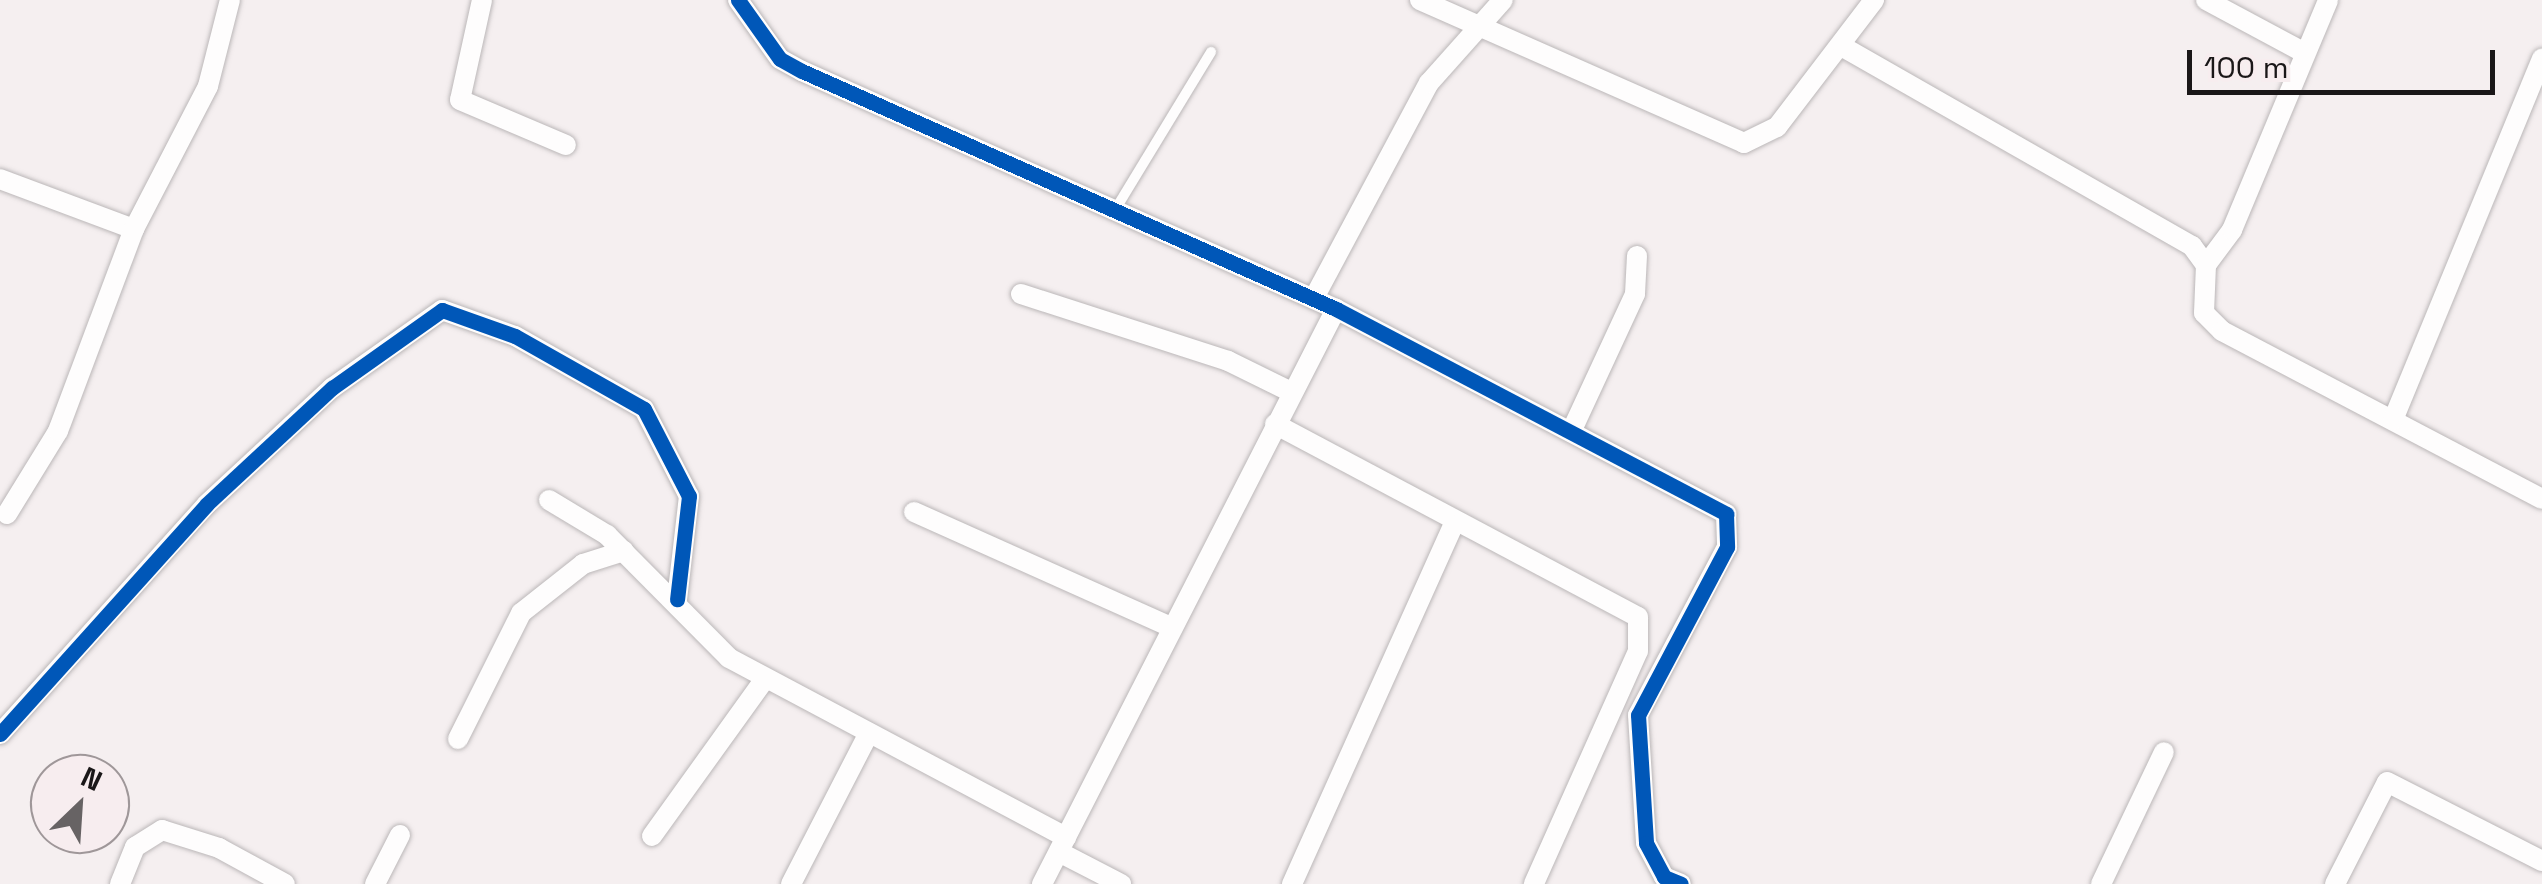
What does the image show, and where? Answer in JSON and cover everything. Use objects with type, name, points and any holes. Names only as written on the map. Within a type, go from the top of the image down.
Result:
[{"type":"street","points":[[7,514],[58,431],[134,229],[208,86],[230,0]]},
{"type":"street","points":[[482,0],[460,100],[566,144]]},
{"type":"street","points":[[738,0],[780,59],[802,72],[1314,298],[1717,508],[1734,530],[1638,715],[1646,843],[1664,877],[1681,884]]},
{"type":"street","points":[[1420,0],[1744,143],[1777,127],[1842,47],[1874,0]]},
{"type":"street","points":[[1314,298],[1429,83],[1503,0]]},
{"type":"street","points":[[2206,0],[2305,52]]},
{"type":"street","points":[[2328,0],[2232,230],[2206,265],[2204,313],[2222,331],[2542,499]]},
{"type":"street","points":[[1842,47],[2192,246],[2206,265]]},
{"type":"street","points":[[2393,420],[2542,58]]},
{"type":"street","points":[[0,180],[134,229]]},
{"type":"street","points":[[1571,432],[1636,294],[1638,256]]},
{"type":"street","points":[[1021,294],[1228,361],[1291,392]]},
{"type":"street","points":[[1042,884],[1169,626],[1336,309]]},
{"type":"street","points":[[0,734],[207,504],[332,388],[442,310],[515,336],[644,409],[689,496],[677,599]]},
{"type":"street","points":[[1275,424],[1453,526],[1626,608],[1643,627],[1534,884]]},
{"type":"street","points":[[549,500],[624,551],[677,599],[697,630],[764,680],[868,733],[1062,844],[1120,884]]},
{"type":"street","points":[[914,512],[1169,626]]},
{"type":"street","points":[[1292,884],[1453,526]]},
{"type":"street","points":[[458,739],[520,613],[584,564],[624,551]]},
{"type":"street","points":[[652,836],[764,680]]},
{"type":"street","points":[[791,884],[868,733]]},
{"type":"street","points":[[2101,884],[2164,752]]},
{"type":"street","points":[[2335,884],[2387,782],[2542,861]]},
{"type":"street","points":[[120,884],[135,847],[162,830],[220,848],[285,884]]},
{"type":"street","points":[[375,884],[400,835]]},
{"type":"lane","points":[[1115,210],[1211,52]]},
{"type":"cycle path","points":[[738,0],[780,59],[802,71],[1336,309],[1726,514],[1727,547],[1638,715],[1646,843],[1664,877],[1681,884]]},
{"type":"cycle path","points":[[0,734],[207,504],[332,388],[442,310],[515,336],[644,409],[689,496],[677,599]]}]
